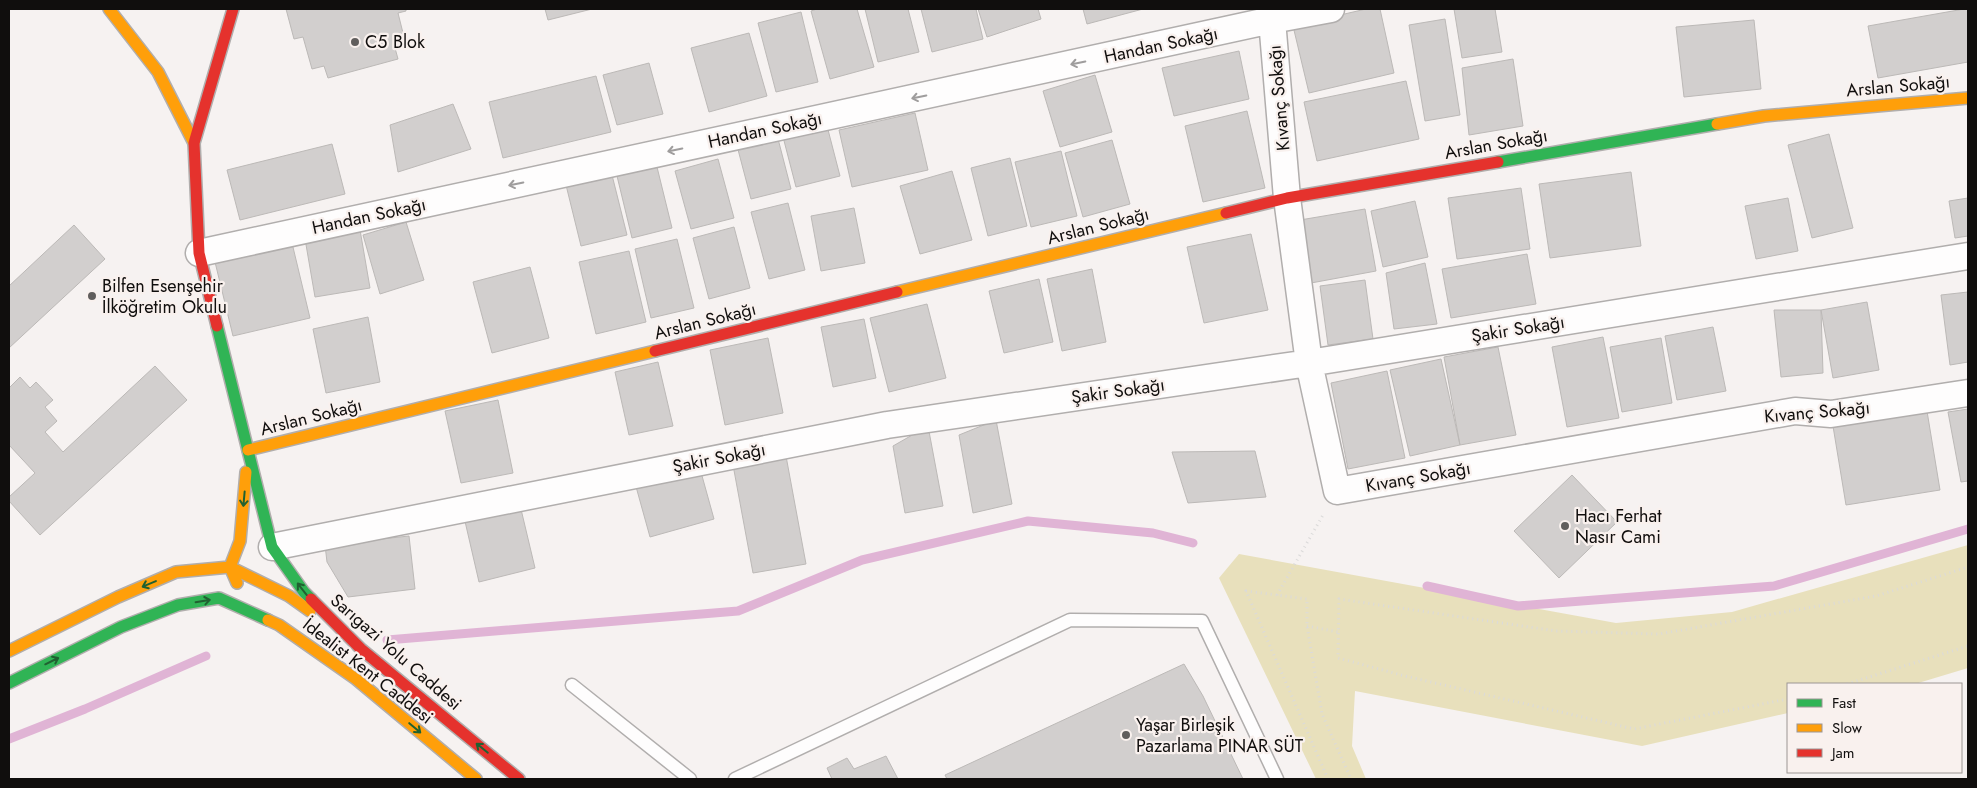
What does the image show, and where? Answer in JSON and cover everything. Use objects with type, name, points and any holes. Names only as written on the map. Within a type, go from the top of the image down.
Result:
[{"type":"street","points":[[109,9],[158,72],[194,143]]},
{"type":"street","name":"Sarıgazi Yolu Caddesi","points":[[233,9],[194,143],[199,253],[272,547],[304,592],[361,649],[520,779]]},
{"type":"street","name":"Handan Sokağı","points":[[199,253],[1272,20],[1331,9]]},
{"type":"street","name":"Kıvanç Sokağı","points":[[1272,20],[1287,198],[1309,364],[1337,491],[1795,411],[1831,414],[1968,393]]},
{"type":"street","name":"Arslan Sokağı","points":[[248,450],[1287,198],[1764,116],[1968,98]]},
{"type":"street","name":"Şakir Sokağı","points":[[272,547],[887,425],[1309,364],[1968,256]]},
{"type":"street","points":[[248,450],[240,541],[230,567],[242,595],[279,625]]},
{"type":"street","points":[[9,651],[118,597],[176,572],[230,567]]},
{"type":"street","name":"İdealist Kent Caddesi","points":[[230,567],[289,596],[361,649]]},
{"type":"street","name":"İdealist Kent Caddesi","points":[[9,683],[120,627],[178,605],[220,598],[279,625],[356,679],[476,779]]},
{"type":"lane","points":[[734,779],[1070,620],[1202,621],[1277,779]]},
{"type":"lane","points":[[572,685],[690,779]]},
{"type":"path","points":[[1277,595],[1337,491]]},
{"type":"path","points":[[1787,699],[1634,729],[1405,676],[1338,658],[1339,599],[1556,631],[1659,634],[1876,596],[1968,567]]},
{"type":"path","points":[[1328,779],[1246,592],[1307,599],[1307,626],[1322,714],[1351,779]]},
{"type":"path","points":[[1307,626],[1338,632]]},
{"type":"path","points":[[1850,683],[1968,646]]},
{"type":"shaded area","points":[[1968,545],[1968,668],[1918,683],[1787,683],[1787,713],[1642,746],[1355,691],[1352,746],[1366,779],[1316,779],[1219,578],[1239,554],[1616,623],[1732,612]]},
{"type":"building","name":"C5 Blok","points":[[286,9],[406,9],[406,11],[398,13],[406,45],[395,48],[398,59],[328,78],[324,66],[312,69],[303,37],[294,39]]},
{"type":"building","points":[[545,9],[592,9],[548,20]]},
{"type":"building","points":[[817,9],[857,9],[874,67],[830,79],[811,11]]},
{"type":"building","points":[[865,9],[908,9],[919,52],[878,62]]},
{"type":"building","points":[[921,9],[976,9],[983,39],[932,52]]},
{"type":"building","points":[[978,9],[1038,9],[1041,19],[987,37]]},
{"type":"building","points":[[1083,9],[1143,9],[1087,24]]},
{"type":"building","points":[[1366,9],[1380,9],[1394,73],[1309,93],[1293,26]]},
{"type":"building","points":[[1454,9],[1495,9],[1502,52],[1462,58]]},
{"type":"building","points":[[1968,9],[1968,62],[1878,78],[1868,26]]},
{"type":"building","points":[[801,12],[818,82],[776,92],[758,23]]},
{"type":"building","points":[[1445,19],[1460,115],[1425,121],[1409,25]]},
{"type":"building","points":[[1754,20],[1761,89],[1684,97],[1676,27]]},
{"type":"building","points":[[749,33],[767,96],[709,112],[691,48]]},
{"type":"building","points":[[1239,51],[1249,99],[1174,116],[1162,68]]},
{"type":"building","points":[[1513,59],[1523,126],[1469,135],[1462,68]]},
{"type":"building","points":[[649,63],[663,114],[617,125],[603,75]]},
{"type":"building","points":[[1095,75],[1112,132],[1060,147],[1043,91]]},
{"type":"building","points":[[596,76],[611,132],[503,158],[489,102]]},
{"type":"building","points":[[1406,81],[1419,139],[1317,161],[1304,102]]},
{"type":"building","points":[[453,104],[471,149],[398,172],[390,125]]},
{"type":"building","points":[[1247,111],[1265,188],[1203,202],[1185,126]]},
{"type":"building","points":[[915,113],[928,170],[852,187],[839,130]]},
{"type":"building","points":[[826,122],[840,176],[796,187],[782,133]]},
{"type":"building","points":[[776,131],[791,189],[751,199],[736,142]]},
{"type":"building","points":[[1829,134],[1853,228],[1812,238],[1788,145]]},
{"type":"building","points":[[1112,140],[1130,204],[1083,217],[1065,153]]},
{"type":"building","points":[[332,144],[345,194],[240,220],[227,170]]},
{"type":"building","points":[[1061,151],[1077,216],[1031,227],[1015,162]]},
{"type":"building","points":[[1010,158],[1027,226],[988,236],[971,168]]},
{"type":"building","points":[[718,159],[734,218],[691,229],[675,171]]},
{"type":"building","points":[[657,167],[672,228],[632,238],[617,176]]},
{"type":"building","points":[[952,171],[972,240],[920,254],[900,186]]},
{"type":"building","points":[[1631,172],[1641,246],[1550,258],[1539,184]]},
{"type":"building","points":[[612,175],[627,235],[581,246],[566,185]]},
{"type":"building","points":[[1521,188],[1530,249],[1457,259],[1448,198]]},
{"type":"building","points":[[1788,198],[1798,251],[1756,259],[1745,206]]},
{"type":"building","points":[[1968,198],[1968,236],[1955,238],[1949,201]]},
{"type":"building","points":[[1415,201],[1428,257],[1383,267],[1371,211]]},
{"type":"building","points":[[788,203],[805,270],[769,279],[751,212]]},
{"type":"building","points":[[854,208],[865,263],[821,271],[811,216]]},
{"type":"building","points":[[1365,209],[1376,271],[1311,283],[1300,220]]},
{"type":"building","points":[[406,222],[424,280],[380,294],[363,235]]},
{"type":"building","points":[[359,224],[370,288],[315,297],[304,233]]},
{"type":"building","points":[[74,225],[105,259],[9,348],[9,286]]},
{"type":"building","points":[[734,227],[750,288],[709,299],[693,238]]},
{"type":"building","points":[[1251,234],[1268,310],[1204,323],[1187,247]]},
{"type":"building","points":[[677,239],[694,308],[651,318],[635,249]]},
{"type":"building","points":[[292,243],[310,318],[233,336],[215,262]]},
{"type":"building","points":[[629,251],[646,322],[596,334],[579,262]]},
{"type":"building","points":[[1527,254],[1536,304],[1451,318],[1442,269]]},
{"type":"building","points":[[1425,263],[1437,324],[1394,329],[1386,273]]},
{"type":"building","points":[[530,267],[549,338],[492,353],[473,282]]},
{"type":"building","points":[[1092,269],[1106,342],[1062,351],[1047,279]]},
{"type":"building","points":[[1039,279],[1053,342],[1004,353],[989,291]]},
{"type":"building","points":[[1365,280],[1373,339],[1328,345],[1320,286]]},
{"type":"building","points":[[1968,292],[1968,362],[1950,365],[1941,295]]},
{"type":"building","points":[[1867,302],[1879,370],[1833,378],[1821,310]]},
{"type":"building","points":[[927,304],[946,378],[889,392],[870,318]]},
{"type":"building","points":[[1774,310],[1821,310],[1823,373],[1781,377]]},
{"type":"building","points":[[368,317],[380,382],[326,393],[313,329]]},
{"type":"building","points":[[864,319],[876,378],[833,387],[821,327]]},
{"type":"building","points":[[1713,327],[1726,391],[1677,400],[1665,336]]},
{"type":"building","points":[[1603,337],[1619,418],[1567,427],[1552,347]]},
{"type":"building","points":[[768,338],[783,413],[725,425],[710,350]]},
{"type":"building","points":[[1661,338],[1672,403],[1622,412],[1610,347]]},
{"type":"building","points":[[1498,347],[1516,435],[1460,445],[1444,357]]},
{"type":"building","points":[[1441,359],[1460,445],[1410,456],[1390,370]]},
{"type":"building","points":[[658,362],[673,426],[629,435],[615,372]]},
{"type":"building","points":[[155,366],[187,400],[40,535],[9,501],[9,497],[35,473],[9,445],[9,388],[20,377],[30,388],[36,382],[53,400],[45,407],[57,421],[45,432],[63,452]]},
{"type":"building","points":[[1387,371],[1405,458],[1348,469],[1331,383]]},
{"type":"building","points":[[1925,399],[1940,490],[1846,505],[1831,414]]},
{"type":"building","points":[[498,400],[513,473],[461,483],[445,411]]},
{"type":"building","points":[[1968,409],[1968,481],[1961,482],[1948,412]]},
{"type":"building","points":[[996,420],[1012,504],[973,513],[959,435]]},
{"type":"building","points":[[928,426],[943,506],[905,513],[893,446]]},
{"type":"building","points":[[1255,451],[1266,497],[1188,503],[1172,452]]},
{"type":"building","points":[[786,456],[806,564],[753,573],[733,465]]},
{"type":"building","points":[[699,465],[714,519],[650,537],[635,483]]},
{"type":"building","name":"Hacı Ferhat Nasır Cami","points":[[1572,475],[1617,522],[1559,578],[1514,531]]},
{"type":"building","points":[[520,505],[535,568],[479,582],[464,517]]},
{"type":"building","points":[[409,536],[415,589],[348,597],[327,562],[325,545]]},
{"type":"building","name":"Yaşar Birleşik Pazarlama PINAR SÜT","points":[[1184,664],[1203,696],[1243,779],[947,779],[945,775]]},
{"type":"building","points":[[886,756],[898,779],[832,779],[827,768],[847,758],[854,769]]},
{"type":"waterway","points":[[387,640],[738,611],[862,560],[1028,521],[1153,533],[1193,543]]},
{"type":"waterway","points":[[1427,586],[1518,606],[1774,586],[1968,529]]},
{"type":"waterway","points":[[9,739],[85,709],[206,656]]},
{"type":"traffic: fast","points":[[1498,162],[1717,124]]},
{"type":"traffic: fast","points":[[217,326],[272,547],[311,599]]},
{"type":"traffic: fast","points":[[9,683],[121,627],[178,605],[219,598],[268,620]]},
{"type":"traffic: slow","points":[[109,9],[158,72],[194,143]]},
{"type":"traffic: slow","points":[[1717,124],[1764,116],[1968,98]]},
{"type":"traffic: slow","points":[[897,292],[1226,213]]},
{"type":"traffic: slow","points":[[248,450],[655,351]]},
{"type":"traffic: slow","points":[[237,583],[230,567],[240,541],[246,472]]},
{"type":"traffic: slow","points":[[9,651],[118,597],[176,572],[230,567],[289,596],[310,611]]},
{"type":"traffic: slow","points":[[268,620],[279,625],[356,679],[476,779]]},
{"type":"traffic: jam","points":[[217,326],[199,253],[194,143],[233,9]]},
{"type":"traffic: jam","points":[[1226,213],[1287,198],[1498,162]]},
{"type":"traffic: jam","points":[[655,351],[897,292]]},
{"type":"traffic: jam","points":[[311,599],[361,649],[519,779]]},
{"type":"place","name":"C5 Blok","points":[[355,42]]},
{"type":"place","name":"Bilfen Esenşehir İlköğretim Okulu","points":[[92,296]]},
{"type":"place","name":"Hacı Ferhat Nasır Cami","points":[[1565,526]]},
{"type":"place","name":"Yaşar Birleşik Pazarlama PINAR SÜT","points":[[1126,735]]}]
